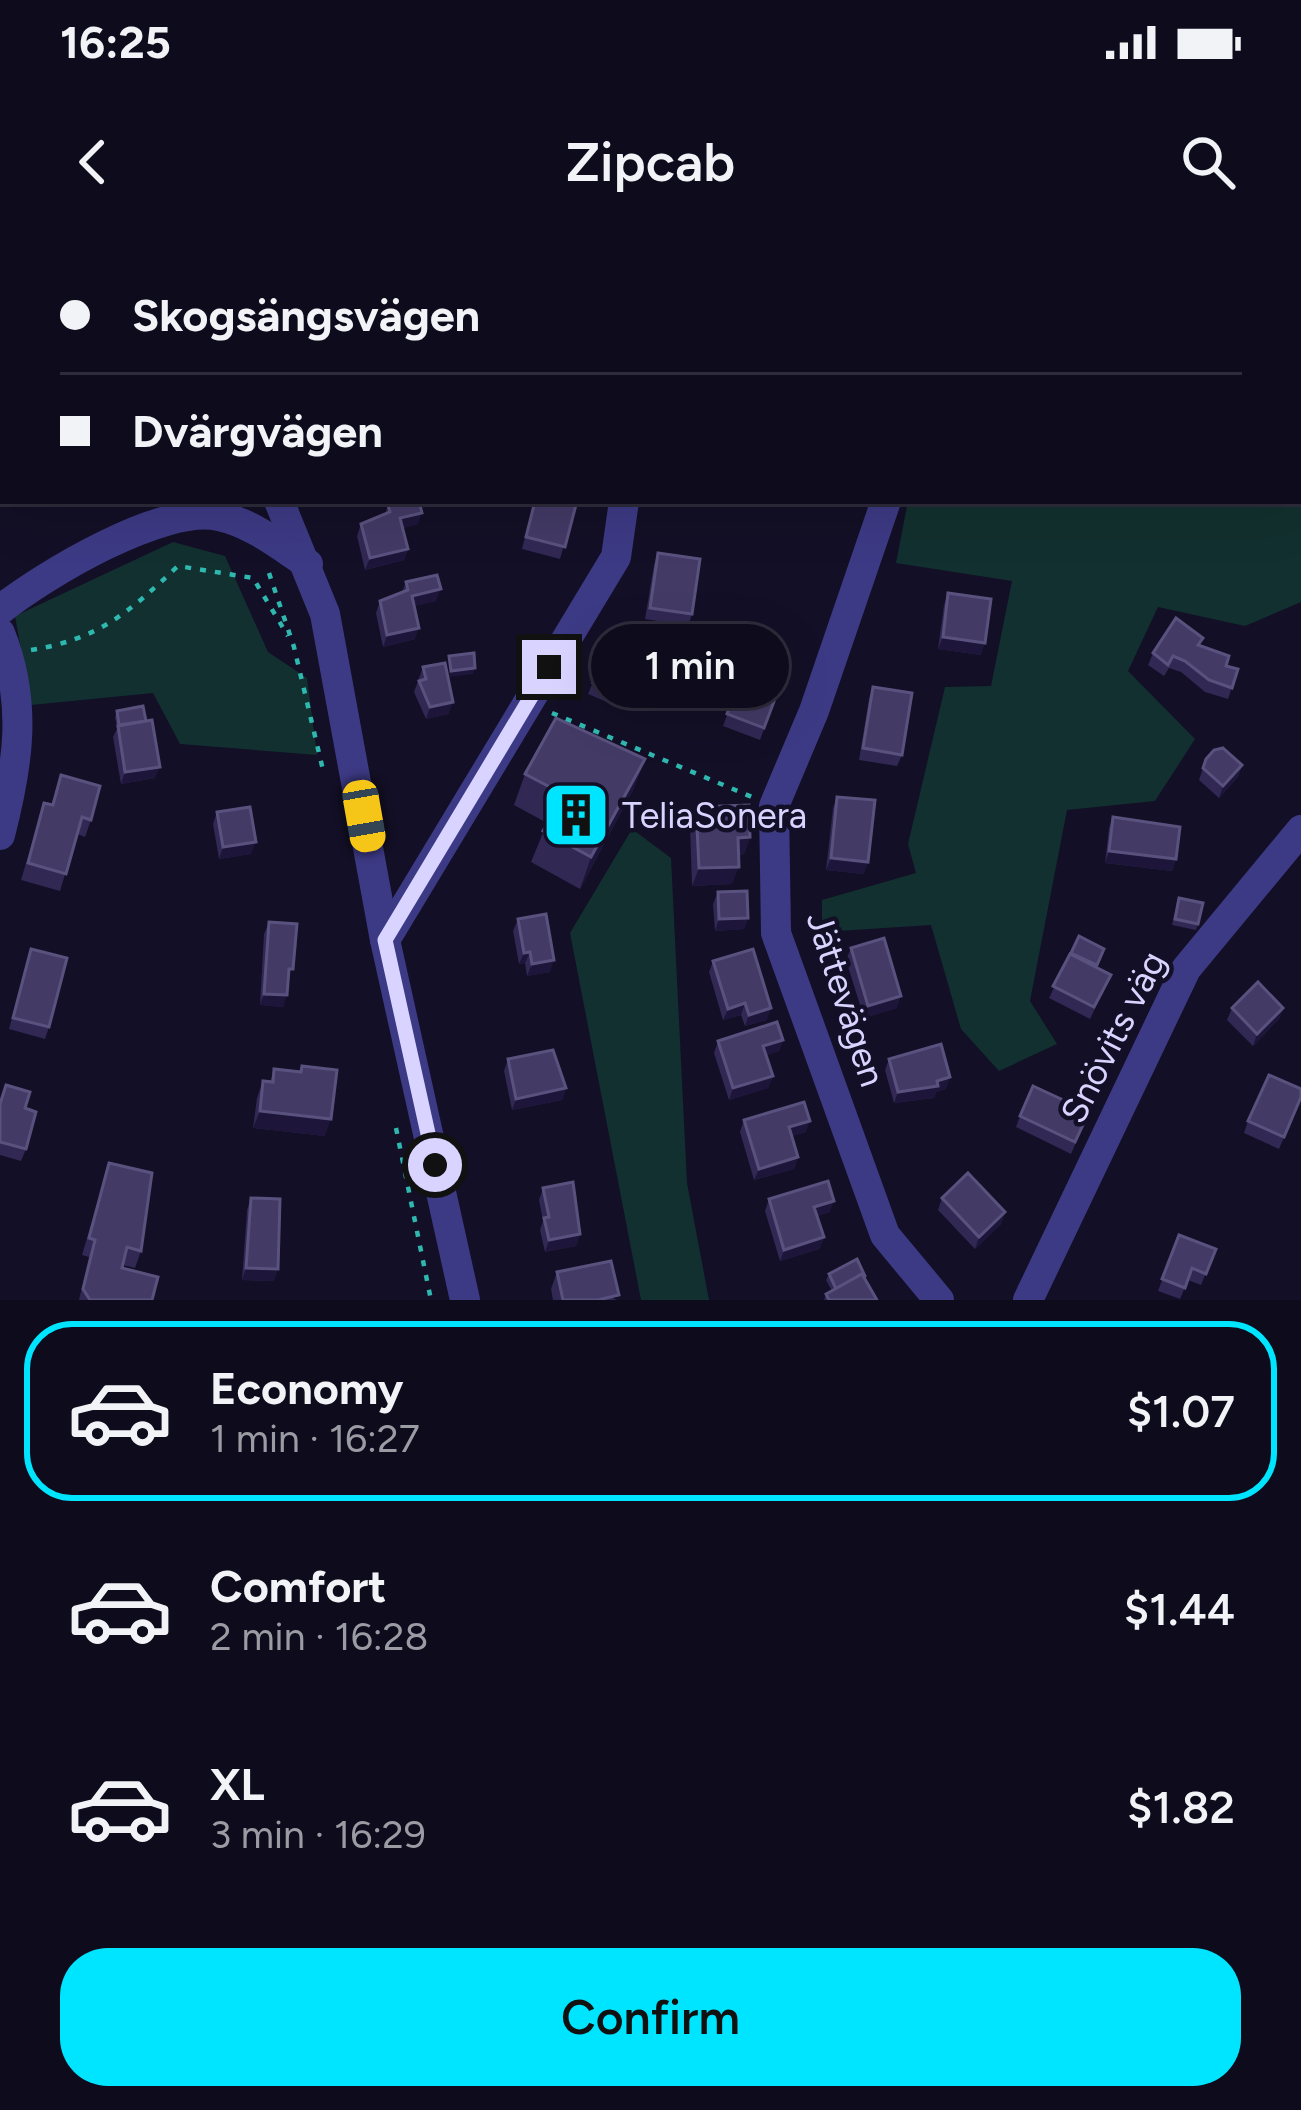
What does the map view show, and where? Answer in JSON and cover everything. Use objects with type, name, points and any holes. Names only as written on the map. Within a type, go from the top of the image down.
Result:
[{"type":"street","points":[[280,504],[308,564],[342,692],[385,940],[464,1300]]},
{"type":"street","points":[[385,940],[616,557],[624,504]]},
{"type":"street","name":"Jättevägen","points":[[885,504],[814,711],[774,806],[776,933],[885,1234],[939,1300]]},
{"type":"street","points":[[0,610],[103,545],[218,508],[308,564]]},
{"type":"street","points":[[0,835],[19,760],[17,692],[4,644]]},
{"type":"street","name":"Snövits väg","points":[[1028,1300],[1186,969],[1301,830]]},
{"type":"path","points":[[250,526],[295,646],[324,772]]},
{"type":"path","points":[[4,644],[64,645],[118,622],[178,566],[253,578],[310,662]]},
{"type":"path","points":[[527,703],[774,806]]},
{"type":"path","points":[[394,1116],[431,1300]]},
{"type":"green space","points":[[907,504],[1301,504],[1301,602],[1245,626],[1158,607],[1128,671],[1195,739],[1155,801],[1067,810],[1030,1001],[1057,1044],[999,1071],[961,1029],[931,925],[822,932],[822,900],[916,873],[908,844],[945,687],[991,686],[1012,581],[896,563]]},
{"type":"green space","points":[[173,542],[225,556],[268,652],[307,678],[317,755],[180,744],[153,693],[31,705],[15,616]]},
{"type":"green space","points":[[632,829],[671,858],[687,1183],[709,1300],[641,1300],[570,933]]},
{"type":"building","points":[[420,504],[422,513],[400,518],[408,549],[370,558],[361,524],[390,512],[388,505]]},
{"type":"building","points":[[534,504],[576,504],[565,547],[526,537]]},
{"type":"building","points":[[658,553],[700,559],[692,614],[650,608]]},
{"type":"building","points":[[437,575],[441,589],[412,596],[419,628],[387,635],[380,601],[408,590],[406,582]]},
{"type":"building","points":[[948,593],[991,599],[985,643],[943,637]]},
{"type":"building","points":[[1176,618],[1203,638],[1198,645],[1229,656],[1226,666],[1238,669],[1232,688],[1209,680],[1185,661],[1173,656],[1168,665],[1153,653]]},
{"type":"building","points":[[614,632],[651,647],[631,698],[593,683]]},
{"type":"building","points":[[474,653],[475,668],[451,671],[449,656]]},
{"type":"building","points":[[445,663],[453,702],[430,707],[419,681],[426,679],[423,667]]},
{"type":"building","points":[[745,666],[782,680],[764,728],[727,714]]},
{"type":"building","points":[[873,687],[912,693],[902,755],[863,748]]},
{"type":"building","points":[[143,706],[146,721],[119,725],[117,711]]},
{"type":"building","name":"TeliaSonera","points":[[556,718],[645,759],[591,857],[543,831],[563,794],[525,774]]},
{"type":"building","points":[[152,720],[160,767],[125,772],[118,726]]},
{"type":"building","points":[[1223,748],[1242,765],[1223,786],[1203,768],[1214,750]]},
{"type":"building","points":[[61,775],[100,786],[91,820],[82,817],[66,874],[28,863],[44,803],[53,805]]},
{"type":"building","points":[[837,797],[875,800],[868,862],[831,858]]},
{"type":"building","points":[[749,805],[750,837],[738,838],[739,867],[699,868],[696,807]]},
{"type":"building","points":[[250,807],[256,842],[223,847],[217,812]]},
{"type":"building","points":[[1113,817],[1180,827],[1176,859],[1109,851]]},
{"type":"building","points":[[747,891],[748,918],[719,919],[718,892]]},
{"type":"building","points":[[1179,898],[1203,903],[1198,924],[1175,919]]},
{"type":"building","points":[[546,914],[554,960],[532,964],[530,952],[524,953],[518,919]]},
{"type":"building","points":[[269,922],[297,924],[287,995],[264,994]]},
{"type":"building","points":[[1079,936],[1104,949],[1097,965],[1071,953]]},
{"type":"building","points":[[884,938],[901,996],[868,1006],[851,948]]},
{"type":"building","points":[[31,949],[67,958],[49,1027],[13,1018]]},
{"type":"building","points":[[753,949],[771,1008],[749,1015],[745,1003],[728,1009],[713,961]]},
{"type":"building","points":[[1070,954],[1111,975],[1094,1007],[1053,986]]},
{"type":"building","points":[[1258,982],[1283,1008],[1257,1034],[1232,1008]]},
{"type":"building","points":[[777,1022],[783,1040],[763,1046],[773,1076],[733,1088],[718,1041]]},
{"type":"building","points":[[941,1044],[950,1077],[937,1081],[938,1086],[898,1092],[889,1059]]},
{"type":"building","points":[[553,1050],[566,1088],[516,1099],[508,1059]]},
{"type":"building","points":[[302,1066],[337,1070],[331,1119],[260,1111],[263,1081],[273,1082],[274,1069],[301,1072]]},
{"type":"building","points":[[1269,1075],[1301,1089],[1284,1137],[1248,1121]]},
{"type":"building","points":[[6,1085],[30,1092],[25,1108],[36,1112],[26,1149],[0,1142],[0,1104]]},
{"type":"building","points":[[1033,1086],[1089,1112],[1075,1142],[1020,1116]]},
{"type":"building","points":[[804,1102],[810,1121],[789,1127],[798,1157],[759,1169],[744,1120]]},
{"type":"building","points":[[109,1163],[152,1173],[141,1251],[127,1247],[122,1268],[158,1277],[152,1300],[90,1300],[83,1289],[95,1240],[89,1238]]},
{"type":"building","points":[[968,1173],[1005,1212],[979,1237],[942,1198]]},
{"type":"building","points":[[828,1181],[834,1201],[814,1207],[824,1237],[784,1250],[769,1199]]},
{"type":"building","points":[[573,1182],[580,1234],[549,1240],[543,1188]]},
{"type":"building","points":[[251,1198],[280,1199],[278,1269],[246,1268]]},
{"type":"building","points":[[1179,1235],[1216,1249],[1206,1274],[1192,1268],[1185,1288],[1162,1279]]},
{"type":"building","points":[[857,1259],[865,1276],[836,1289],[829,1274]]},
{"type":"building","points":[[611,1261],[619,1295],[563,1300],[557,1272]]},
{"type":"building","points":[[862,1274],[877,1300],[829,1300],[826,1294]]},
{"type":"place","name":"TeliaSonera","points":[[576,815]]},
{"type":"route","points":[[435,1165],[385,940],[549,667]]}]
